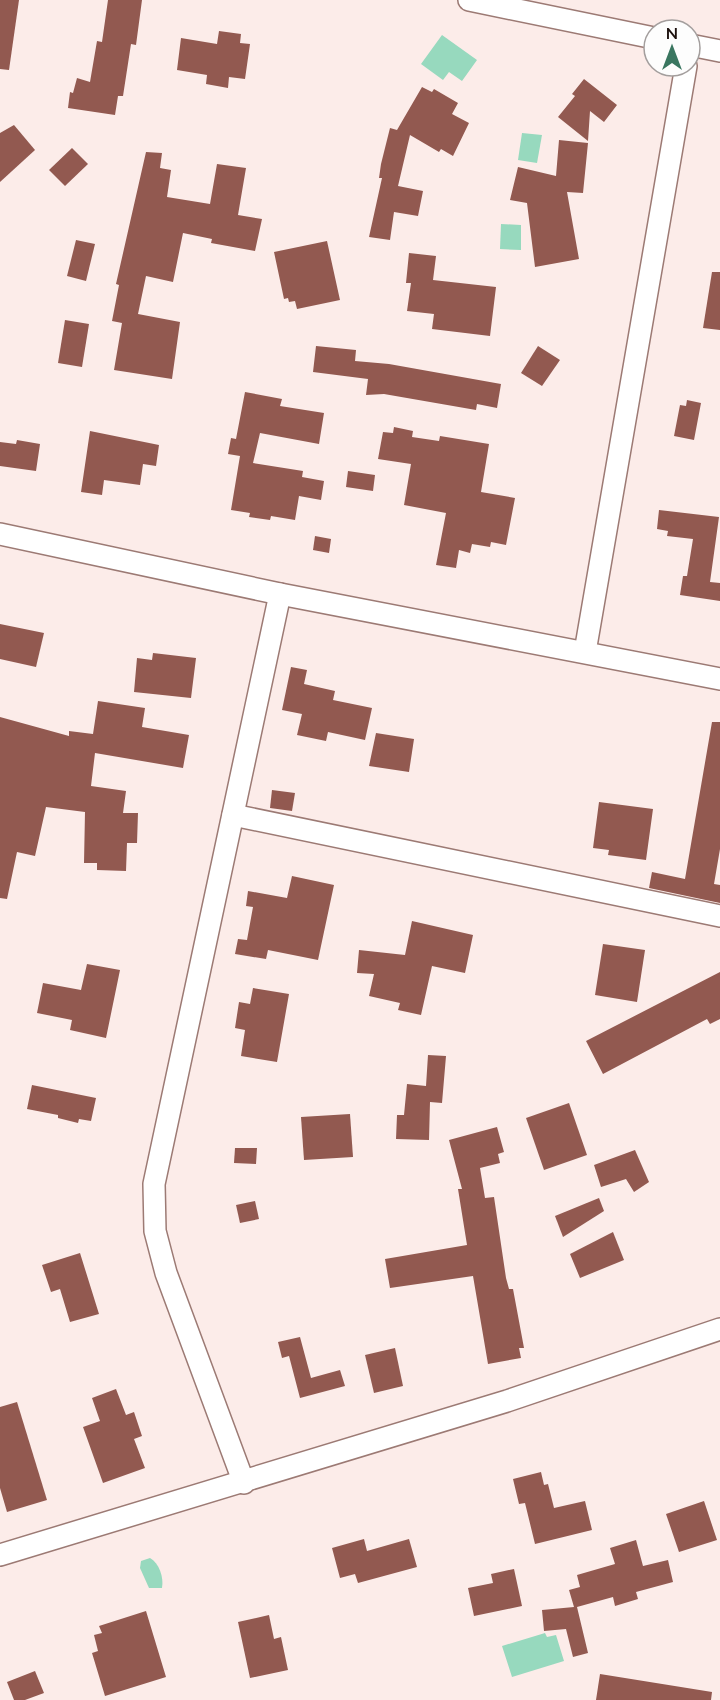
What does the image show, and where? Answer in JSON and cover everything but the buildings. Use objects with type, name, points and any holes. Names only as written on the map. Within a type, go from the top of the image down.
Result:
[{"type":"street","points":[[469,0],[642,36]]},
{"type":"street","points":[[702,47],[720,51]]},
{"type":"street","points":[[585,651],[684,78]]},
{"type":"street","points":[[0,534],[280,594],[585,651],[720,679]]},
{"type":"street","points":[[244,1483],[166,1273],[155,1232],[154,1184],[280,594]]},
{"type":"street","points":[[233,815],[720,916]]},
{"type":"street","points":[[0,1555],[244,1483],[507,1401],[720,1329]]},
{"type":"shaded area","points":[[442,35],[477,60],[462,81],[449,72],[443,80],[421,64]]},
{"type":"shaded area","points":[[522,133],[542,135],[537,163],[518,160]]},
{"type":"shaded area","points":[[501,224],[521,225],[521,250],[500,249]]},
{"type":"shaded area","points":[[150,1558],[160,1571],[162,1588],[149,1588],[140,1568],[141,1561]]},
{"type":"shaded area","points":[[545,1633],[547,1637],[556,1635],[564,1661],[512,1677],[502,1646]]}]
